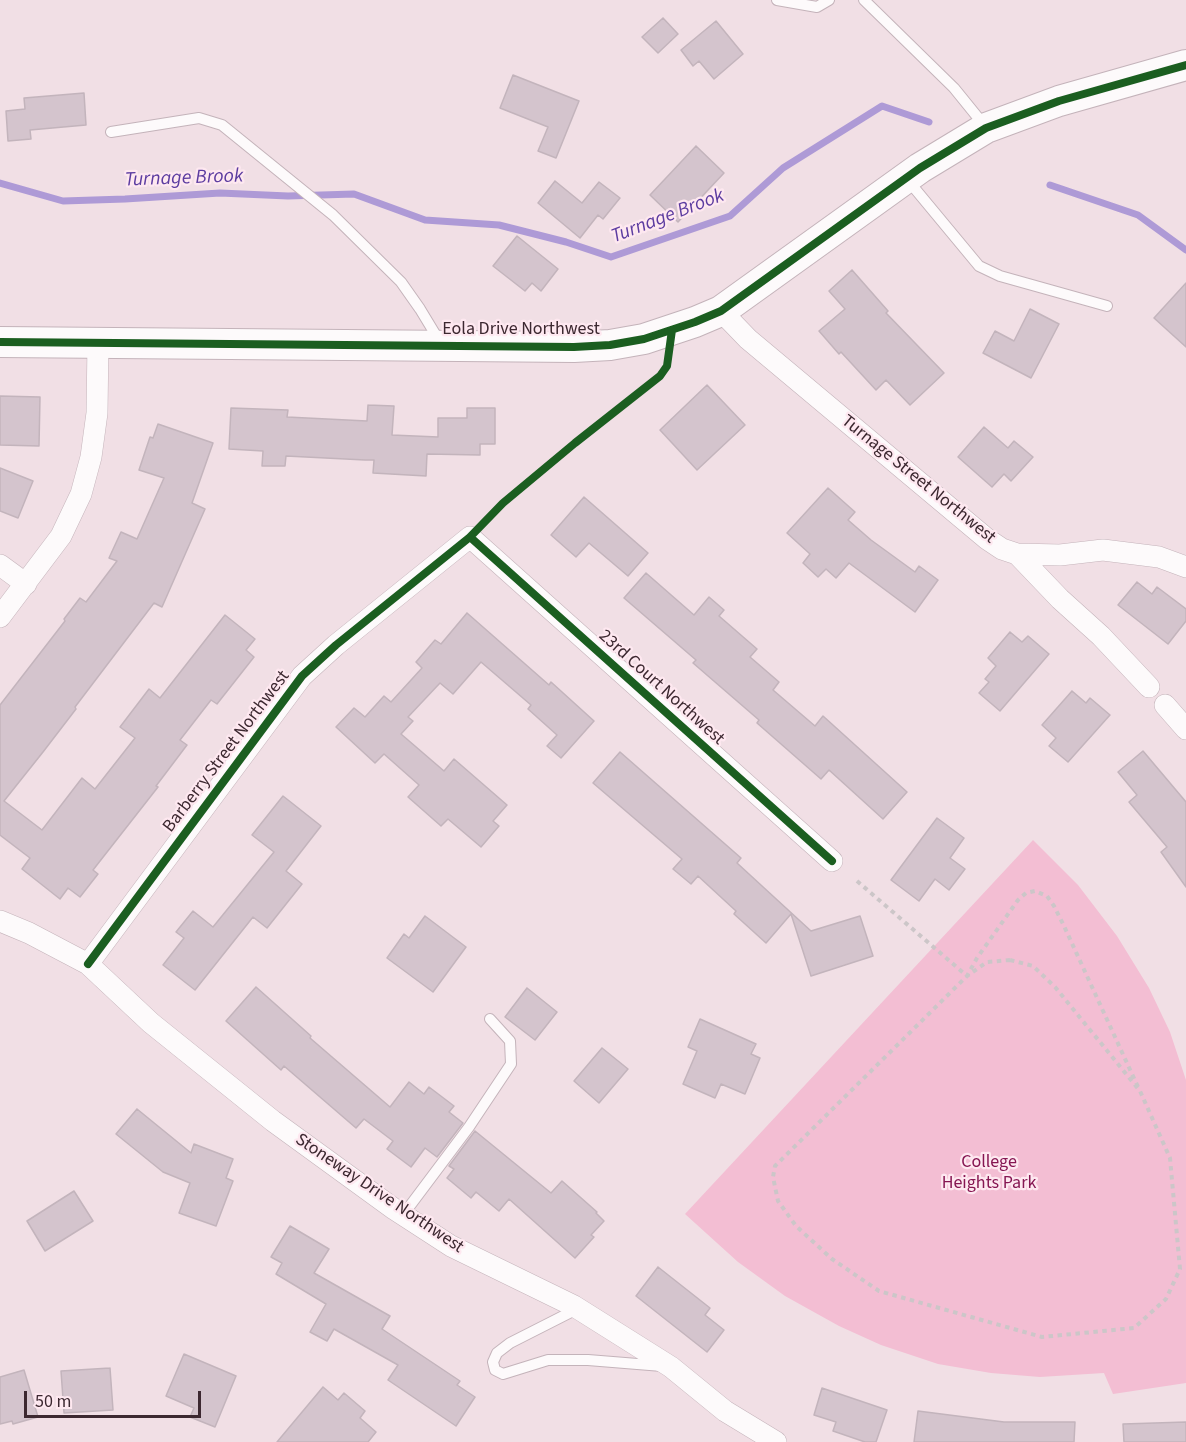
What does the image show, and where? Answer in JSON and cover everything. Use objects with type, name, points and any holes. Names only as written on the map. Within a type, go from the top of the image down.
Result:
[{"type":"main road","name":"Eola Drive Northwest","points":[[0,342],[574,347],[610,345],[644,339],[680,328],[722,311],[906,178],[986,128],[1059,101],[1186,65]]},
{"type":"street","name":"Turnage Street Northwest","points":[[722,311],[748,339],[987,539],[1002,549],[1017,554],[1060,555],[1103,550],[1159,557],[1186,567]]},
{"type":"street","points":[[0,617],[61,536],[81,495],[91,457],[96,413],[98,342]]},
{"type":"street","name":"23rd Court Northwest","points":[[470,537],[832,861]]},
{"type":"street","name":"Barberry Street Northwest","points":[[88,963],[302,676],[336,645],[470,537]]},
{"type":"street","points":[[1017,554],[1060,599],[1101,636],[1149,687]]},
{"type":"street","points":[[0,565],[26,584]]},
{"type":"street","points":[[1165,705],[1186,729]]},
{"type":"street","name":"Stoneway Drive Northwest","points":[[0,921],[88,963],[152,1023],[273,1121],[403,1215],[451,1246],[577,1308],[671,1367],[725,1411],[776,1442]]},
{"type":"lane","points":[[777,0],[817,7],[829,0]]},
{"type":"lane","points":[[864,0],[954,88],[986,128]]},
{"type":"lane","points":[[111,132],[199,118],[222,125],[333,214],[401,282],[441,345]]},
{"type":"lane","points":[[906,178],[979,266],[999,276],[1107,306]]},
{"type":"lane","points":[[403,1215],[469,1127],[511,1064],[510,1041],[490,1019]]},
{"type":"lane","points":[[577,1308],[510,1343],[496,1353],[493,1362],[495,1370],[503,1374],[548,1360],[588,1360],[671,1367]]},
{"type":"path","points":[[857,881],[967,976]]},
{"type":"path","points":[[967,976],[1018,900],[1026,893],[1035,891],[1047,896],[1064,926],[1140,1091],[1170,1158],[1180,1269],[1166,1299],[1134,1328],[1042,1337],[879,1291],[832,1259],[796,1226],[778,1201],[773,1178],[775,1166],[967,976],[987,962],[1010,960],[1033,966],[1055,987],[1140,1091]]},
{"type":"green space","name":"College Heights Park","points":[[1033,840],[1078,885],[1117,936],[1149,988],[1170,1032],[1186,1080],[1186,1383],[1113,1394],[1104,1373],[1040,1377],[991,1373],[938,1364],[881,1345],[839,1326],[785,1296],[738,1262],[685,1214]]},
{"type":"building","points":[[663,18],[678,34],[658,53],[642,37]]},
{"type":"building","points":[[716,21],[743,54],[714,79],[699,61],[693,66],[681,50]]},
{"type":"building","points":[[513,75],[579,101],[556,158],[538,151],[548,127],[500,108]]},
{"type":"building","points":[[84,93],[86,125],[30,130],[31,139],[8,141],[6,111],[25,109],[24,98]]},
{"type":"building","points":[[696,146],[724,173],[678,222],[650,195]]},
{"type":"building","points":[[555,181],[582,203],[599,182],[620,198],[603,219],[598,215],[580,238],[538,203]]},
{"type":"building","points":[[517,236],[558,269],[541,291],[532,283],[525,291],[493,266]]},
{"type":"building","points":[[852,270],[888,311],[886,313],[944,373],[910,405],[886,380],[876,390],[819,331],[845,309],[829,291]]},
{"type":"building","points":[[1186,283],[1186,347],[1154,318]]},
{"type":"building","points":[[1030,309],[1059,324],[1031,378],[983,353],[995,331],[1014,341]]},
{"type":"building","points":[[707,385],[745,425],[697,470],[660,430]]},
{"type":"building","points":[[0,396],[40,397],[39,446],[0,445]]},
{"type":"building","points":[[368,405],[394,406],[392,435],[438,437],[438,418],[467,418],[467,408],[495,408],[495,444],[480,444],[480,455],[427,454],[426,476],[373,473],[374,460],[286,456],[285,466],[262,466],[263,451],[229,449],[231,408],[288,410],[287,417],[367,421]]},
{"type":"building","points":[[158,424],[213,443],[192,503],[205,509],[162,607],[154,603],[75,707],[76,709],[4,801],[42,830],[82,778],[95,789],[135,738],[120,727],[149,689],[160,698],[225,615],[255,639],[246,650],[254,657],[217,704],[211,700],[180,740],[187,745],[156,786],[158,787],[93,870],[98,874],[80,897],[68,888],[60,899],[22,869],[30,858],[0,835],[0,705],[80,598],[86,602],[117,561],[109,558],[121,532],[137,539],[164,478],[139,470],[150,437],[153,438]]},
{"type":"building","points":[[984,427],[1008,448],[1014,441],[1033,457],[1011,481],[1004,474],[992,487],[958,457]]},
{"type":"building","points":[[0,468],[33,481],[18,518],[0,511]]},
{"type":"building","points":[[828,488],[855,512],[848,520],[871,540],[915,572],[919,566],[938,580],[915,612],[849,563],[836,578],[826,569],[818,577],[803,563],[810,554],[787,533]]},
{"type":"building","points":[[584,497],[648,553],[628,576],[589,543],[576,557],[551,535]]},
{"type":"building","points":[[646,573],[694,615],[709,597],[724,610],[719,616],[757,649],[750,657],[779,682],[773,690],[815,726],[823,716],[907,792],[883,819],[829,770],[821,779],[757,723],[759,720],[693,663],[696,660],[624,598]]},
{"type":"building","points":[[1137,582],[1152,594],[1157,587],[1186,609],[1186,621],[1168,644],[1118,605]]},
{"type":"building","points":[[467,613],[549,685],[551,682],[594,721],[561,758],[547,746],[557,735],[528,709],[531,705],[481,662],[453,694],[440,683],[408,717],[413,721],[401,734],[444,771],[454,759],[507,805],[493,821],[499,826],[481,847],[448,819],[441,826],[408,797],[419,785],[384,754],[375,763],[336,727],[354,708],[365,717],[384,696],[391,702],[422,668],[416,662],[435,640],[441,644]]},
{"type":"building","points":[[1010,632],[1022,642],[1028,636],[1049,654],[1000,711],[979,693],[989,682],[985,679],[996,666],[988,658]]},
{"type":"building","points":[[1072,691],[1086,703],[1090,698],[1110,715],[1068,762],[1049,746],[1056,738],[1042,725]]},
{"type":"building","points":[[1143,751],[1186,802],[1186,887],[1161,852],[1167,847],[1129,802],[1137,795],[1118,772]]},
{"type":"building","points":[[620,752],[741,858],[737,863],[811,931],[860,916],[873,956],[811,976],[791,914],[766,943],[734,914],[736,911],[698,876],[691,884],[673,869],[682,859],[593,783]]},
{"type":"building","points":[[283,796],[321,826],[286,871],[302,884],[267,928],[253,917],[195,990],[163,965],[184,938],[176,932],[193,911],[213,927],[274,852],[252,835]]},
{"type":"building","points":[[937,818],[964,838],[950,858],[965,869],[949,890],[935,879],[919,901],[891,880]]},
{"type":"building","points":[[425,916],[466,947],[433,992],[387,958],[404,934],[409,938]]},
{"type":"building","points":[[256,987],[311,1036],[310,1038],[390,1107],[409,1082],[424,1094],[429,1087],[454,1106],[449,1112],[463,1123],[437,1157],[425,1148],[411,1167],[387,1149],[393,1141],[364,1119],[356,1128],[284,1066],[281,1070],[226,1021]]},
{"type":"building","points":[[527,988],[557,1012],[535,1040],[505,1017]]},
{"type":"building","points":[[700,1019],[756,1044],[751,1054],[760,1058],[745,1094],[721,1084],[715,1098],[683,1084],[697,1051],[688,1047]]},
{"type":"building","points":[[602,1048],[628,1069],[599,1103],[574,1081]]},
{"type":"building","points":[[137,1109],[191,1153],[194,1144],[233,1159],[226,1178],[233,1181],[216,1226],[179,1213],[190,1183],[163,1172],[116,1134]]},
{"type":"building","points":[[475,1131],[551,1193],[562,1181],[597,1212],[604,1221],[591,1235],[594,1237],[575,1258],[509,1199],[499,1211],[476,1192],[471,1198],[447,1178],[454,1169],[449,1166]]},
{"type":"building","points":[[74,1191],[93,1221],[45,1251],[27,1221]]},
{"type":"building","points":[[290,1226],[329,1249],[314,1273],[390,1316],[382,1329],[460,1381],[457,1385],[475,1397],[456,1426],[388,1380],[398,1365],[334,1329],[327,1341],[310,1332],[326,1304],[276,1274],[282,1263],[271,1257]]},
{"type":"building","points":[[658,1267],[710,1308],[705,1315],[724,1330],[707,1352],[636,1296]]},
{"type":"building","points":[[184,1354],[236,1376],[215,1427],[190,1417],[194,1408],[166,1396]]},
{"type":"building","points":[[110,1368],[113,1410],[64,1413],[61,1371]]},
{"type":"building","points":[[24,1370],[38,1417],[13,1424],[12,1421],[0,1424],[0,1377]]},
{"type":"building","points":[[323,1387],[338,1400],[344,1393],[365,1411],[360,1418],[376,1432],[368,1442],[277,1442]]},
{"type":"building","points":[[822,1388],[887,1410],[876,1442],[865,1442],[833,1431],[836,1422],[814,1415]]},
{"type":"building","points":[[918,1411],[1004,1422],[1075,1422],[1074,1442],[914,1442]]},
{"type":"building","points":[[1186,1422],[1186,1442],[1124,1442],[1123,1424]]},
{"type":"waterway","name":"Turnage Brook","points":[[0,183],[63,201],[220,193],[288,196],[354,194],[425,220],[499,225],[566,242],[611,257],[730,216],[783,168],[882,106],[929,122]]},
{"type":"waterway","name":"Turnage Brook","points":[[1050,185],[1138,215],[1186,250]]},
{"type":"cycle path","points":[[0,342],[574,347],[610,345],[644,339],[721,311],[920,168],[986,128],[1059,101],[1186,65]]},
{"type":"cycle path","points":[[88,964],[302,676],[336,645],[470,537],[503,503],[660,376],[667,366],[672,330]]},
{"type":"cycle path","points":[[470,537],[832,861]]}]
